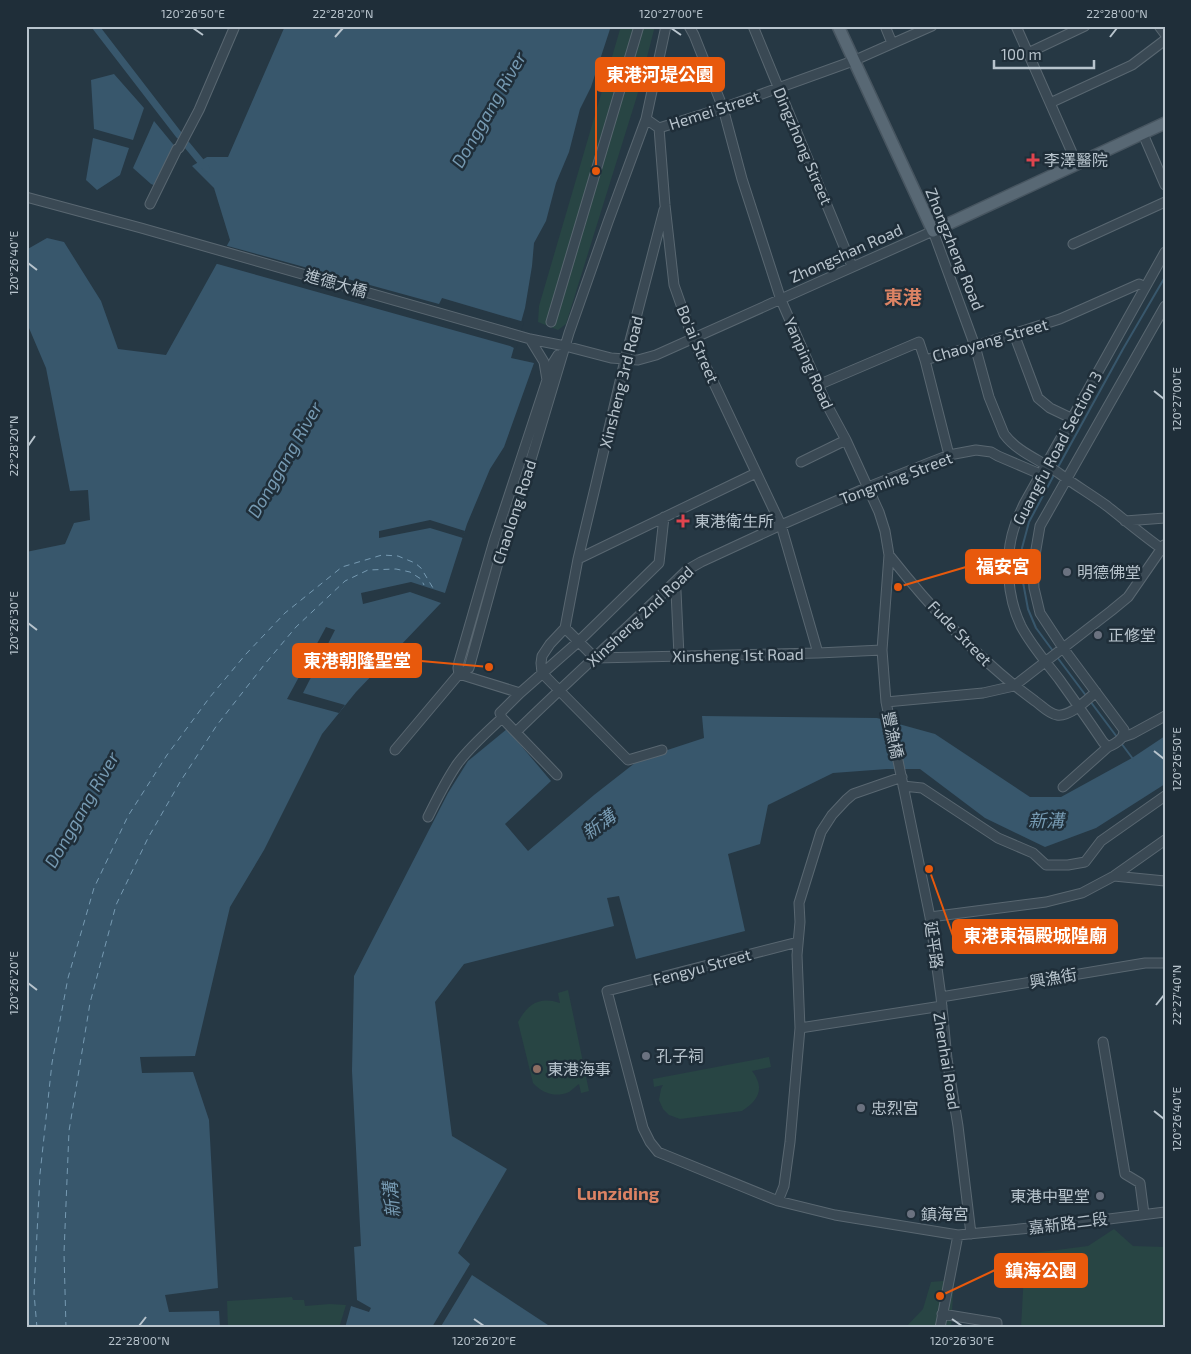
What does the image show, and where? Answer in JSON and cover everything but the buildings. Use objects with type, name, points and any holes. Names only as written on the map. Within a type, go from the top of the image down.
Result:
[{"type":"main road","name":"Zhongzheng Road","points":[[838,26],[933,231]]},
{"type":"main road","name":"Zhongshan Road","points":[[933,231],[1165,123]]},
{"type":"street","points":[[150,204],[199,110],[235,26]]},
{"type":"street","points":[[551,322],[639,26]]},
{"type":"street","points":[[659,128],[646,119],[666,26]]},
{"type":"street","name":"Yanping Road","points":[[689,26],[723,108],[742,179],[781,300],[818,386],[846,440],[885,528],[889,555],[882,650],[886,702]]},
{"type":"street","name":"Dingzhong Street","points":[[753,26],[852,266]]},
{"type":"street","points":[[885,26],[892,43]]},
{"type":"street","name":"Hemei Street","points":[[659,128],[723,108],[853,61],[932,26]]},
{"type":"street","points":[[1016,26],[1077,164]]},
{"type":"street","points":[[1028,53],[1084,26]]},
{"type":"street","points":[[1159,26],[1165,34]]},
{"type":"street","points":[[1050,103],[1132,65],[1165,40]]},
{"type":"street","name":"Chaolong Road","points":[[394,750],[459,674],[468,668],[504,541],[530,463],[565,346],[646,119]]},
{"type":"street","name":"Bo'ai Street","points":[[659,128],[674,285],[693,338],[781,525],[818,653]]},
{"type":"street","points":[[1143,134],[1165,185]]},
{"type":"street","name":"進德大橋","points":[[26,196],[530,339]]},
{"type":"street","points":[[1073,244],[1165,202]]},
{"type":"street","name":"Xinsheng 3rd Road","points":[[565,628],[578,559],[625,360],[665,205]]},
{"type":"street","name":"Zhongshan Road","points":[[530,339],[611,358],[638,360],[656,355],[933,231]]},
{"type":"street","name":"Zhongzheng Road","points":[[933,231],[975,346],[989,397],[1004,434],[1019,449],[1064,477],[1164,548]]},
{"type":"street","name":"Guangfu Road Section 3","points":[[1110,746],[1103,742],[1048,660],[1021,626],[1013,604],[1008,572],[1010,543],[1024,504],[1040,474],[1049,467],[1072,418],[1165,252]]},
{"type":"street","name":"Chaoyang Street","points":[[818,386],[919,342],[925,360],[1060,320],[1139,284],[1145,287]]},
{"type":"street","name":"Guangfu Road Section 3","points":[[1123,737],[1125,734],[1124,730],[1061,649],[1040,613],[1034,588],[1033,567],[1040,526],[1064,477],[1165,306]]},
{"type":"street","points":[[1014,334],[1038,398],[1050,408],[1072,418]]},
{"type":"street","points":[[530,339],[544,362],[547,380]]},
{"type":"street","name":"Chaolong Road","points":[[459,674],[459,662],[488,560],[553,363],[565,346]]},
{"type":"street","points":[[925,360],[949,455]]},
{"type":"street","points":[[801,462],[846,440]]},
{"type":"street","name":"Tongming Street","points":[[781,525],[868,487],[949,455],[976,450],[991,452],[1040,474]]},
{"type":"street","points":[[578,559],[756,473]]},
{"type":"street","points":[[557,775],[502,718],[500,713],[578,642],[659,564],[664,517]]},
{"type":"street","points":[[1125,521],[1165,518]]},
{"type":"street","name":"Xinsheng 2nd Road","points":[[516,732],[686,570],[781,525]]},
{"type":"street","name":"Fude Street","points":[[886,702],[983,692],[1014,686],[1128,597],[1164,548]]},
{"type":"street","name":"Fude Street","points":[[889,555],[966,642],[1014,686],[1057,715],[1063,715],[1079,707]]},
{"type":"street","points":[[671,586],[676,591],[679,656]]},
{"type":"street","points":[[595,658],[565,628],[542,656],[542,673],[628,760],[662,750]]},
{"type":"street","name":"Xinsheng 1st Road","points":[[595,658],[882,650]]},
{"type":"street","points":[[459,674],[520,693]]},
{"type":"street","points":[[1079,707],[1096,692]]},
{"type":"street","name":"豐漁橋","points":[[886,702],[900,767]]},
{"type":"street","points":[[1063,788],[1110,746],[1123,737],[1165,716]]},
{"type":"street","points":[[428,817],[442,789],[458,764],[469,750],[502,718]]},
{"type":"street","name":"延平路","points":[[900,767],[930,918],[941,1001]]},
{"type":"street","points":[[971,1234],[958,1235],[835,1214],[778,1201],[784,1186],[790,1142],[800,1028],[797,955],[800,922],[799,903],[820,832],[832,815],[853,794],[903,782],[922,788],[998,838],[1033,853],[1046,866],[1068,865],[1085,862],[1102,841],[1165,796]]},
{"type":"street","points":[[930,918],[1046,902],[1082,893],[1114,876],[1165,840]]},
{"type":"street","points":[[1114,876],[1165,881]]},
{"type":"street","name":"Fengyu Street","points":[[778,1201],[658,1152],[643,1128],[607,992],[798,942]]},
{"type":"street","name":"興漁街","points":[[941,1001],[1145,963],[1165,963]]},
{"type":"street","name":"Zhenhai Road","points":[[800,1028],[941,1001],[971,1234]]},
{"type":"street","points":[[1103,1042],[1126,1174],[1140,1183],[1144,1214]]},
{"type":"street","name":"嘉新路二段","points":[[971,1234],[1165,1212]]},
{"type":"street","points":[[940,1328],[958,1235]]},
{"type":"street","points":[[942,1314],[997,1323],[997,1328]]},
{"type":"green space","points":[[621,26],[655,26],[637,96],[566,324],[558,330],[538,322],[539,306]]},
{"type":"green space","points":[[568,990],[589,1091],[581,1093],[579,1084],[564,1094],[549,1094],[533,1083],[518,1022],[530,1006],[546,1000],[560,1003],[558,993]]},
{"type":"green space","points":[[769,1057],[771,1067],[752,1071],[758,1083],[758,1093],[753,1102],[742,1111],[680,1119],[669,1115],[663,1109],[659,1100],[663,1085],[654,1087],[653,1079]]},
{"type":"green space","points":[[1114,1229],[1133,1246],[1165,1247],[1165,1328],[1021,1328],[1025,1254],[1088,1246]]},
{"type":"green space","points":[[954,1280],[951,1328],[905,1328],[923,1309],[931,1282]]},
{"type":"green space","points":[[292,1297],[293,1300],[304,1300],[305,1306],[346,1305],[339,1328],[228,1328],[227,1301]]},
{"type":"water","name":"Donggang River","points":[[285,26],[611,26],[591,87],[580,109],[569,152],[556,183],[546,221],[534,243],[525,308],[511,358],[534,363],[504,447],[490,469],[467,524],[445,593],[411,582],[361,593],[363,604],[410,592],[441,603],[356,692],[322,734],[264,850],[230,907],[195,1056],[140,1057],[142,1073],[193,1072],[209,1120],[218,1288],[165,1295],[169,1312],[219,1311],[220,1328],[26,1328],[26,552],[65,544],[74,523],[90,520],[88,490],[70,491],[46,368],[26,321],[26,250],[47,238],[64,242],[101,301],[118,349],[166,355],[230,240],[214,188],[192,166],[207,157],[228,157]]},
{"type":"water","points":[[114,74],[144,108],[133,140],[94,129],[91,80]]},
{"type":"water","points":[[154,121],[177,149],[156,186],[151,184],[133,168]]},
{"type":"water","points":[[93,138],[129,148],[120,175],[97,190],[86,180]]},
{"type":"water","name":"新溝","points":[[702,716],[877,718],[935,734],[1030,797],[1061,797],[1132,758],[1165,736],[1165,784],[1096,828],[1045,847],[985,818],[920,769],[887,769],[833,773],[768,805],[760,844],[728,854],[745,931],[636,959],[619,896],[607,898],[614,926],[464,964],[435,1002],[452,1136],[507,1169],[458,1253],[470,1264],[433,1328],[345,1328],[351,1306],[369,1312],[371,1308],[357,1300],[354,1247],[361,1246],[352,1071],[354,976],[448,793],[468,761],[507,729],[551,781],[505,824],[528,851],[640,759],[704,738]]},
{"type":"water","points":[[472,1275],[548,1325],[546,1328],[440,1328]]},
{"type":"pier","points":[[224,245],[439,304],[442,298],[524,322],[516,349],[214,263]]},
{"type":"pier","points":[[430,520],[465,531],[463,538],[430,528],[379,538],[379,531]]},
{"type":"pier","points":[[326,627],[335,630],[303,693],[345,705],[339,713],[287,699]]},
{"type":"waterway","points":[[95,26],[179,135]]},
{"type":"waterway","points":[[187,145],[206,168]]},
{"type":"waterway","points":[[1057,469],[1165,277]]},
{"type":"waterway","points":[[1053,651],[1036,628],[1028,609],[1020,566],[1022,548],[1029,522],[1055,473]]},
{"type":"waterway","points":[[1057,657],[1087,697]]},
{"type":"waterway","points":[[1090,701],[1117,737]]},
{"type":"waterway","points":[[1121,743],[1133,759]]},
{"type":"ferry route","points":[[37,1328],[34,1293],[40,1174],[52,1063],[68,978],[94,888],[128,816],[167,755],[210,697],[246,654],[285,613],[342,567],[382,555],[398,556],[415,563],[421,568],[433,588]]},
{"type":"ferry route","points":[[66,1328],[64,1253],[69,1131],[90,1003],[116,905],[148,838],[180,782],[217,725],[296,627],[345,581],[368,570],[396,569],[410,572],[421,579],[424,585]]},
{"type":"place","name":"李澤醫院","points":[[1033,160]]},
{"type":"place","name":"東港河堤公園","points":[[596,171]]},
{"type":"place","name":"東港衛生所","points":[[683,521]]},
{"type":"place","name":"明德佛堂","points":[[1067,572]]},
{"type":"place","name":"福安宮","points":[[898,587]]},
{"type":"place","name":"正修堂","points":[[1098,635]]},
{"type":"place","name":"東港朝隆聖堂","points":[[489,667]]},
{"type":"place","name":"東港東福殿城隍廟","points":[[929,869]]},
{"type":"place","name":"孔子祠","points":[[646,1056]]},
{"type":"place","name":"東港海事","points":[[537,1069]]},
{"type":"place","name":"忠烈宮","points":[[861,1108]]},
{"type":"place","name":"東港中聖堂","points":[[1100,1196]]},
{"type":"place","name":"鎮海宮","points":[[911,1214]]},
{"type":"place","name":"鎮海公園","points":[[940,1296]]},
{"type":"district","name":"東港","points":[[903,297]]},
{"type":"district","name":"Lunziding","points":[[618,1194]]}]
